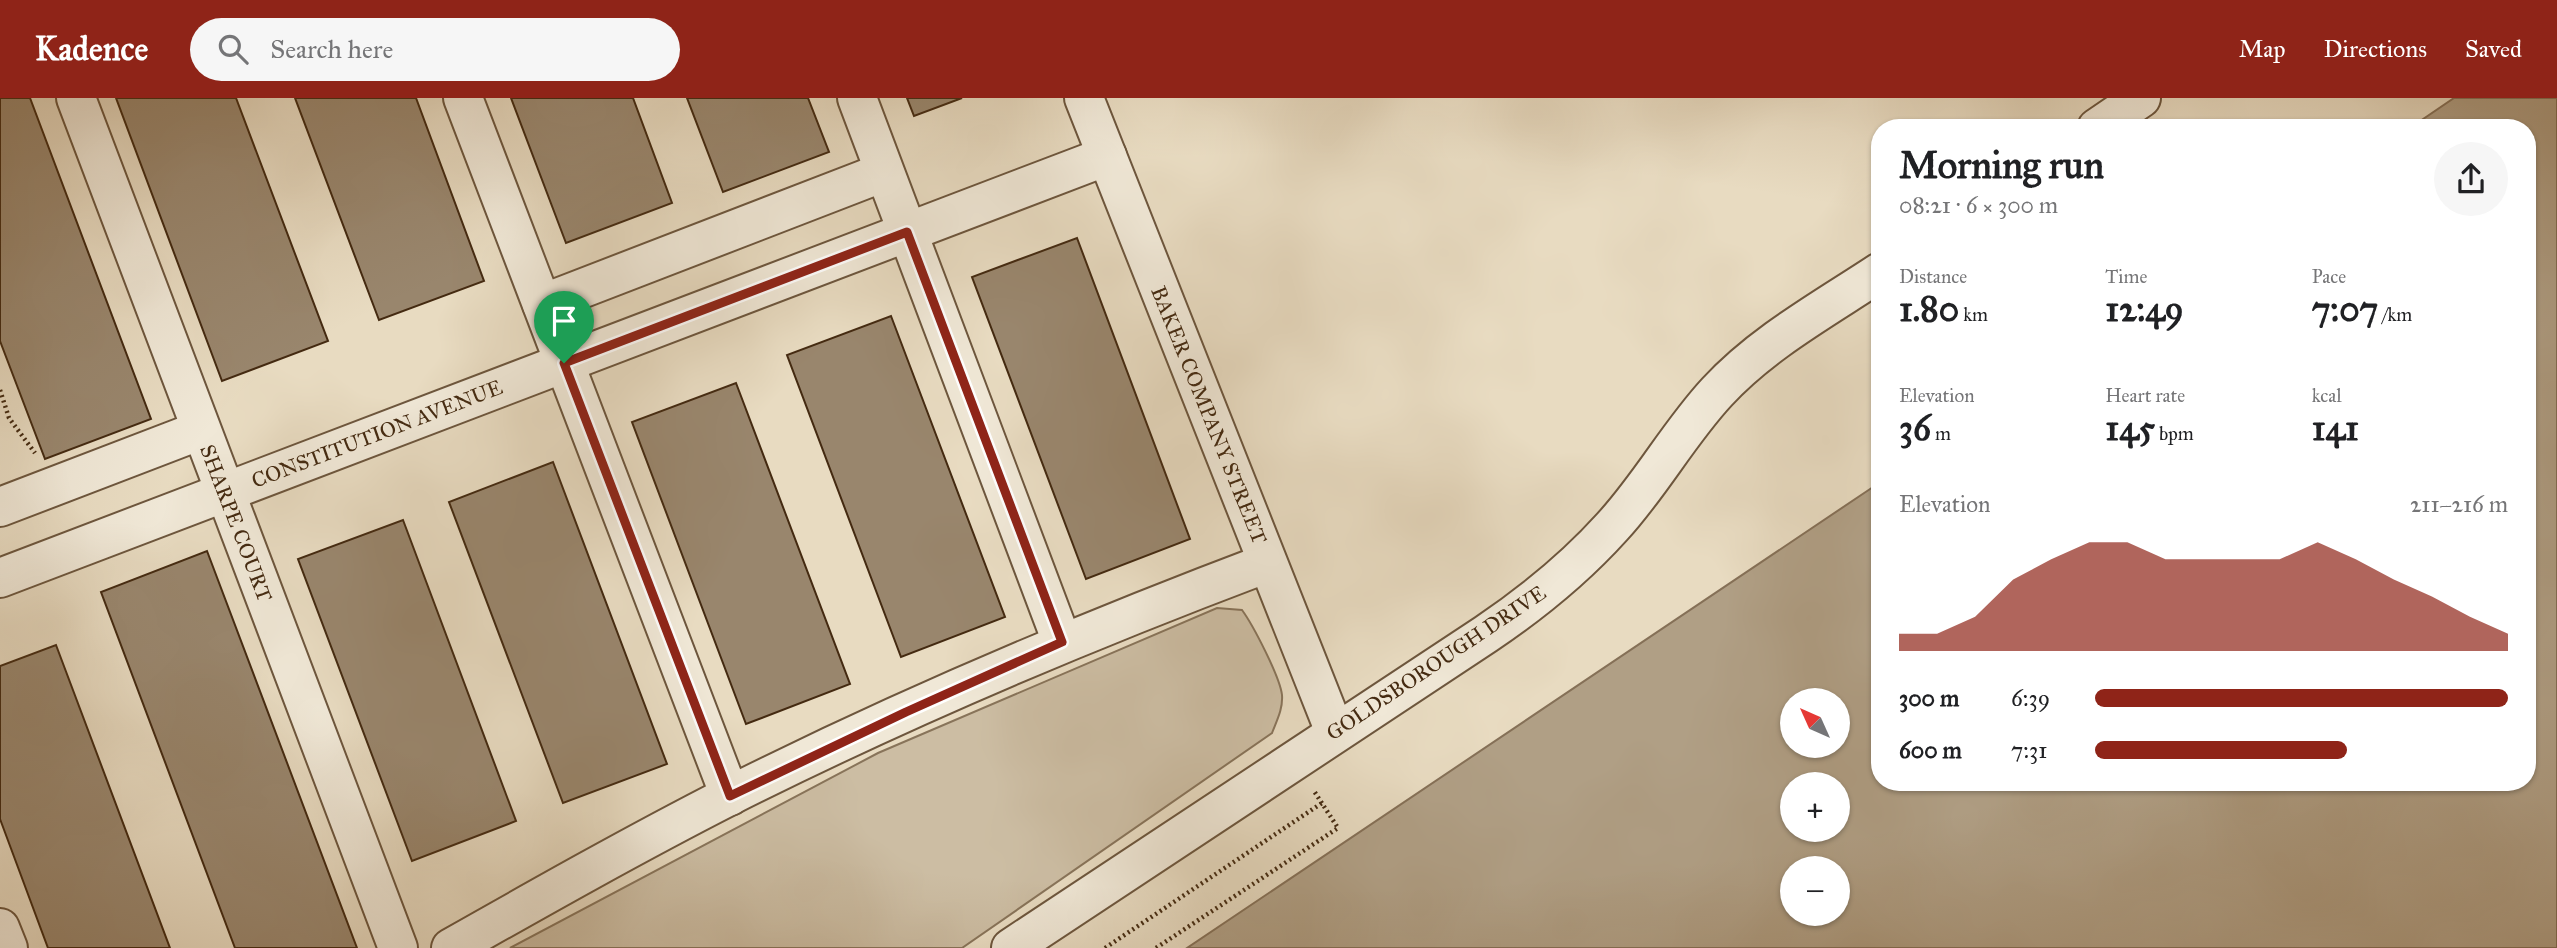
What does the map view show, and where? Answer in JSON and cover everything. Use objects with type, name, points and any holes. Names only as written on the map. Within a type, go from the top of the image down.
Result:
[{"type":"street","name":"SHARPE COURT","points":[[76,98],[398,948]]},
{"type":"street","points":[[463,98],[730,796]]},
{"type":"street","points":[[857,98],[1062,642]]},
{"type":"street","name":"BAKER COMPANY STREET","points":[[1084,98],[1335,732]]},
{"type":"street","points":[[2110,119],[2141,98]]},
{"type":"street","name":"CONSTITUTION AVENUE","points":[[0,578],[1107,156]]},
{"type":"street","points":[[542,304],[884,172]]},
{"type":"street","name":"GOLDSBOROUGH DRIVE","points":[[1011,948],[1513,615],[1566,573],[1613,527],[1717,391],[1754,358],[1871,278]]},
{"type":"street","points":[[0,507],[201,430]]},
{"type":"street","points":[[451,948],[730,796],[906,712],[1062,642],[1267,563]]},
{"type":"street","points":[[0,928],[8,948]]},
{"type":"path","points":[[0,390],[9,418],[32,447],[49,488]]},
{"type":"path","points":[[1105,948],[1322,803],[1338,828],[1156,948]]},
{"type":"shaded area","points":[[2454,98],[2557,98],[2557,948],[1187,948],[1871,488],[1871,791],[2536,791],[2536,119],[2423,119]]},
{"type":"shaded area","points":[[1217,608],[1242,610],[1271,664],[1282,695],[1272,733],[962,948],[510,948],[878,753]]},
{"type":"building","points":[[0,98],[30,98],[151,419],[45,459],[0,341]]},
{"type":"building","points":[[116,98],[236,98],[328,341],[222,381]]},
{"type":"building","points":[[295,98],[416,98],[484,281],[379,320]]},
{"type":"building","points":[[511,98],[633,98],[672,203],[566,243]]},
{"type":"building","points":[[687,98],[808,98],[829,152],[723,192]]},
{"type":"building","points":[[907,98],[962,98],[914,116]]},
{"type":"building","points":[[1077,238],[1190,539],[1086,579],[972,277]]},
{"type":"building","points":[[891,316],[1005,617],[901,657],[787,355]]},
{"type":"building","points":[[736,383],[850,684],[746,724],[632,422]]},
{"type":"building","points":[[553,462],[667,764],[563,803],[449,502]]},
{"type":"building","points":[[403,520],[516,821],[412,861],[298,559]]},
{"type":"building","points":[[207,551],[357,948],[235,948],[101,592]]},
{"type":"building","points":[[56,645],[170,948],[48,948],[0,819],[0,666]]},
{"type":"route","points":[[907,232],[1062,642],[906,712],[730,796],[564,363],[907,232]]}]
